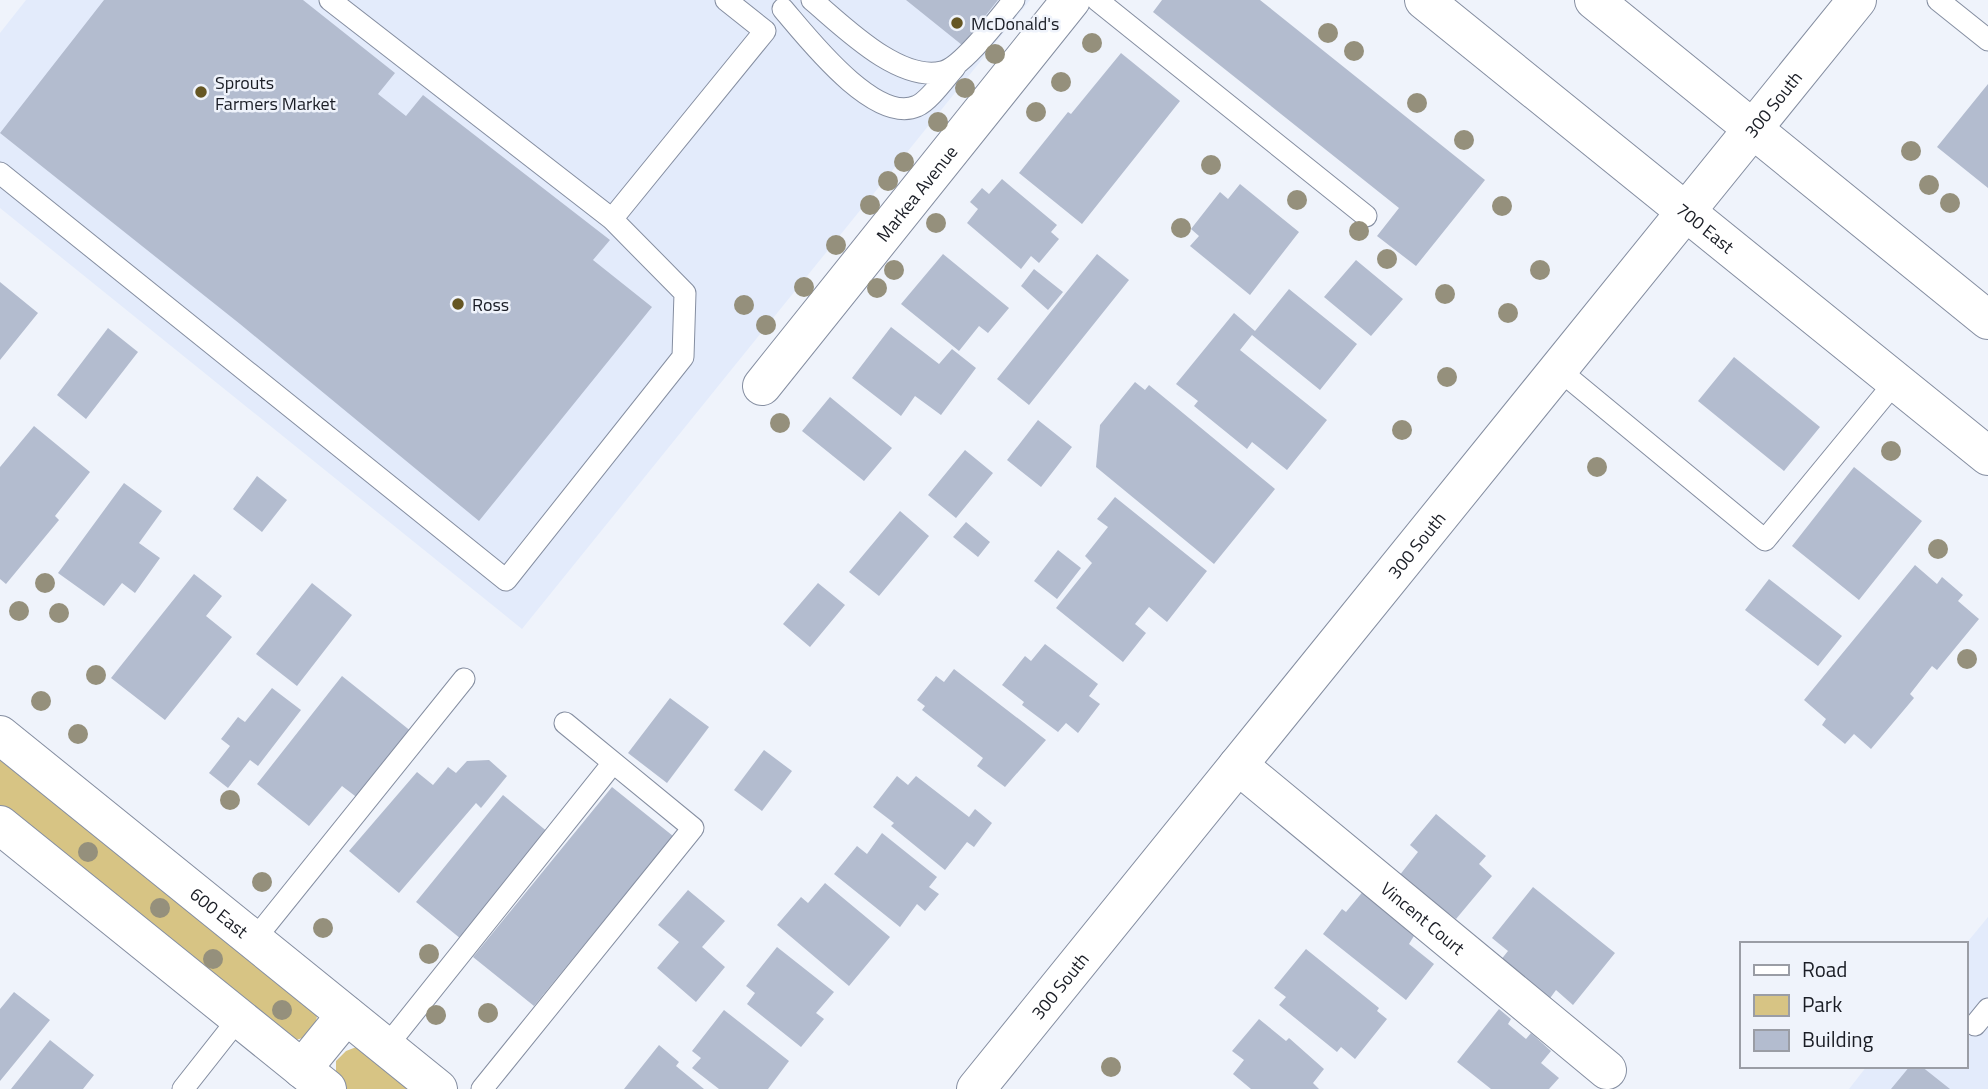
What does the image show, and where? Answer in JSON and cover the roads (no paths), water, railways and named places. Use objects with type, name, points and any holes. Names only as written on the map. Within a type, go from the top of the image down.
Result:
[{"type":"street","name":"Markea Avenue","points":[[762,386],[1071,0]]},
{"type":"street","name":"700 East","points":[[1424,0],[1988,456]]},
{"type":"street","points":[[1594,0],[1988,320]]},
{"type":"street","name":"300 South","points":[[976,1089],[1857,0]]},
{"type":"street","name":"600 East","points":[[0,735],[438,1089]]},
{"type":"street","name":"Vincent Court","points":[[1238,765],[1607,1070]]},
{"type":"street","points":[[0,825],[315,1079],[346,1015]]},
{"type":"lane","points":[[0,173],[506,580],[683,357],[685,293],[612,219],[330,0]]},
{"type":"lane","points":[[612,219],[765,31],[726,0]]},
{"type":"lane","points":[[812,0],[879,56],[915,71],[942,73],[965,57]]},
{"type":"lane","points":[[783,9],[850,83],[903,110],[919,105],[1014,0]]},
{"type":"lane","points":[[1097,0],[1366,216]]},
{"type":"lane","points":[[1938,0],[1988,40]]},
{"type":"lane","points":[[1558,369],[1765,540],[1896,381]]},
{"type":"lane","points":[[254,940],[464,679]]},
{"type":"lane","points":[[482,1089],[693,828],[565,723]]},
{"type":"lane","points":[[386,1047],[613,763]]},
{"type":"lane","points":[[183,1089],[239,1018]]},
{"type":"place","name":"McDonald's","points":[[957,23]]},
{"type":"place","name":"Sprouts Farmers Market","points":[[201,92]]},
{"type":"place","name":"Ross","points":[[458,304]]}]
